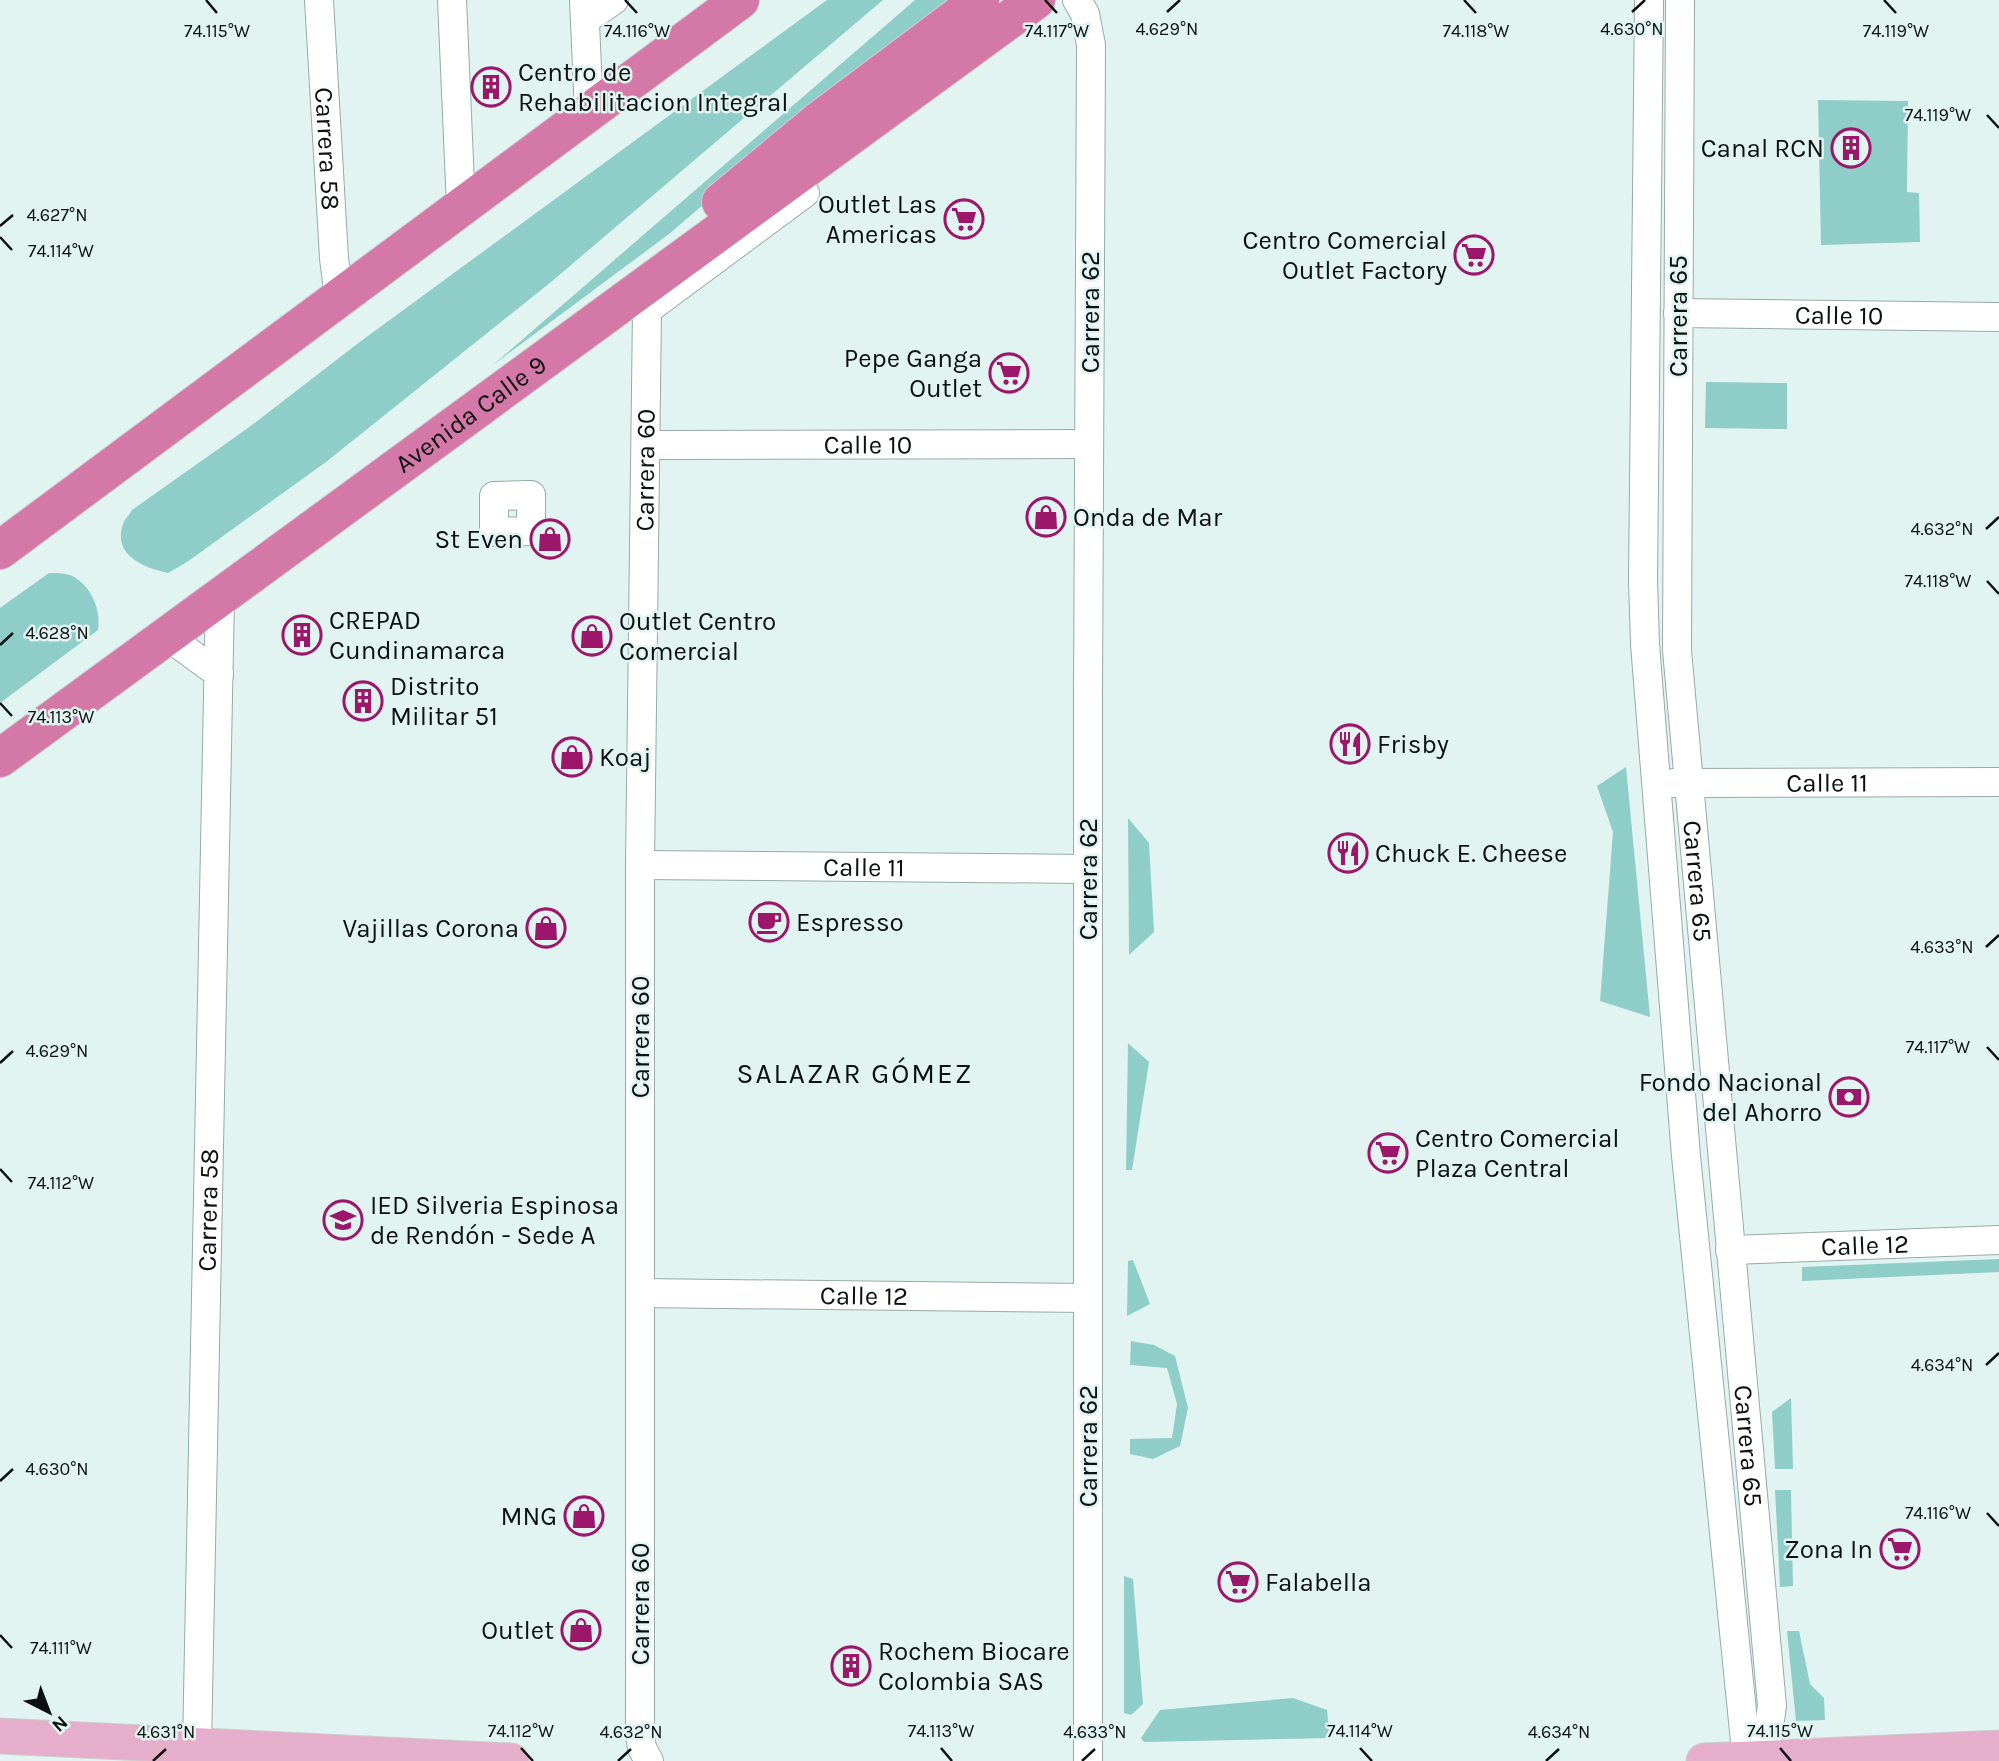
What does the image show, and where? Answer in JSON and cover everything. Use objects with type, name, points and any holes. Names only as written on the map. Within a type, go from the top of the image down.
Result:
[{"type":"highway","points":[[0,550],[740,0]]},
{"type":"highway","points":[[542,362],[733,191],[820,120],[980,0]]},
{"type":"highway","name":"Avenida Calle 9","points":[[0,758],[1036,0]]},
{"type":"highway","points":[[542,362],[647,310]]},
{"type":"main road","points":[[0,1736],[207,1754],[511,1761]]},
{"type":"main road","points":[[1704,1761],[1999,1748]]},
{"type":"street","name":"Carrera 58","points":[[319,0],[334,258],[339,298]]},
{"type":"street","points":[[452,0],[461,207]]},
{"type":"street","points":[[589,113],[584,10],[614,0]]},
{"type":"street","name":"Carrera 62","points":[[1077,0],[1085,14],[1091,45],[1088,1761]]},
{"type":"street","name":"Carrera 65","points":[[1649,0],[1643,581],[1645,644],[1687,1170],[1756,1760]]},
{"type":"street","name":"Carrera 65","points":[[1680,0],[1675,617],[1772,1706],[1756,1760]]},
{"type":"street","name":"Avenida Calle 9","points":[[647,310],[859,153],[941,69]]},
{"type":"street","name":"Carrera 60","points":[[647,310],[640,865],[640,1735],[642,1748],[649,1761]]},
{"type":"street","name":"Calle 10","points":[[1678,313],[1999,317]]},
{"type":"street","name":"Calle 10","points":[[646,445],[1089,444]]},
{"type":"street","name":"Carrera 58","points":[[207,1754],[220,597]]},
{"type":"street","points":[[167,636],[219,674]]},
{"type":"street","name":"Calle 11","points":[[1656,784],[1999,782]]},
{"type":"street","name":"Calle 11","points":[[640,865],[1088,869]]},
{"type":"street","name":"Calle 12","points":[[1730,1250],[1999,1240]]},
{"type":"street","name":"Calle 12","points":[[640,1293],[1088,1298]]},
{"type":"shaded area","points":[[827,0],[883,0],[551,282],[326,462],[168,573],[141,564],[126,552],[121,535],[124,522],[132,510],[248,428],[361,341]]},
{"type":"shaded area","points":[[915,0],[948,0],[892,43],[669,234],[493,365]]},
{"type":"shaded area","points":[[1818,100],[1908,101],[1907,192],[1919,193],[1920,242],[1821,245]]},
{"type":"shaded area","points":[[1706,382],[1787,383],[1787,429],[1705,428]]},
{"type":"shaded area","points":[[49,573],[71,576],[83,584],[97,609],[98,630],[0,703],[0,608]]},
{"type":"shaded area","points":[[1626,767],[1650,1017],[1600,1001],[1613,832],[1597,786]]},
{"type":"shaded area","points":[[1128,818],[1149,843],[1154,932],[1129,955]]},
{"type":"shaded area","points":[[1128,1043],[1149,1062],[1132,1170],[1126,1170]]},
{"type":"shaded area","points":[[1999,1259],[1999,1272],[1802,1281],[1802,1267]]},
{"type":"shaded area","points":[[1133,1260],[1150,1304],[1127,1316],[1128,1261]]},
{"type":"shaded area","points":[[1131,1341],[1154,1345],[1175,1356],[1188,1408],[1180,1446],[1153,1459],[1130,1454],[1130,1439],[1172,1438],[1177,1404],[1167,1368],[1130,1365]]},
{"type":"shaded area","points":[[1791,1398],[1793,1469],[1775,1469],[1772,1412]]},
{"type":"shaded area","points":[[1775,1490],[1791,1490],[1793,1586],[1780,1587]]},
{"type":"shaded area","points":[[1124,1576],[1133,1579],[1143,1704],[1131,1715],[1124,1713]]},
{"type":"shaded area","points":[[1787,1631],[1799,1631],[1810,1684],[1824,1698],[1825,1720],[1796,1721]]},
{"type":"shaded area","points":[[1293,1698],[1327,1710],[1330,1738],[1144,1742],[1141,1738],[1160,1710]]},
{"type":"place","name":"Centro de Rehabilitacion Integral","points":[[491,87]]},
{"type":"place","name":"Canal RCN","points":[[1851,148]]},
{"type":"place","name":"Outlet Las Americas","points":[[964,219]]},
{"type":"place","name":"Centro Comercial Outlet Factory","points":[[1474,255]]},
{"type":"place","name":"Pepe Ganga Outlet","points":[[1009,373]]},
{"type":"place","name":"Onda de Mar","points":[[1046,517]]},
{"type":"place","name":"St Even","points":[[550,539]]},
{"type":"place","name":"CREPAD Cundinamarca","points":[[302,635]]},
{"type":"place","name":"Outlet Centro Comercial","points":[[592,636]]},
{"type":"place","name":"Distrito Militar 51","points":[[363,701]]},
{"type":"place","name":"Frisby","points":[[1350,744]]},
{"type":"place","name":"Koaj","points":[[572,757]]},
{"type":"place","name":"Chuck E. Cheese","points":[[1348,853]]},
{"type":"place","name":"Espresso","points":[[769,922]]},
{"type":"place","name":"Vajillas Corona","points":[[546,928]]},
{"type":"place","name":"Fondo Nacional del Ahorro","points":[[1849,1097]]},
{"type":"place","name":"Centro Comercial Plaza Central","points":[[1388,1153]]},
{"type":"place","name":"IED Silveria Espinosa de Rendón - Sede A","points":[[343,1220]]},
{"type":"place","name":"MNG","points":[[584,1516]]},
{"type":"place","name":"Zona In","points":[[1900,1549]]},
{"type":"place","name":"Falabella","points":[[1238,1582]]},
{"type":"place","name":"Outlet","points":[[581,1630]]},
{"type":"place","name":"Rochem Biocare Colombia SAS","points":[[851,1666]]},
{"type":"district","name":"SALAZAR GÓMEZ","points":[[855,1073]]}]
